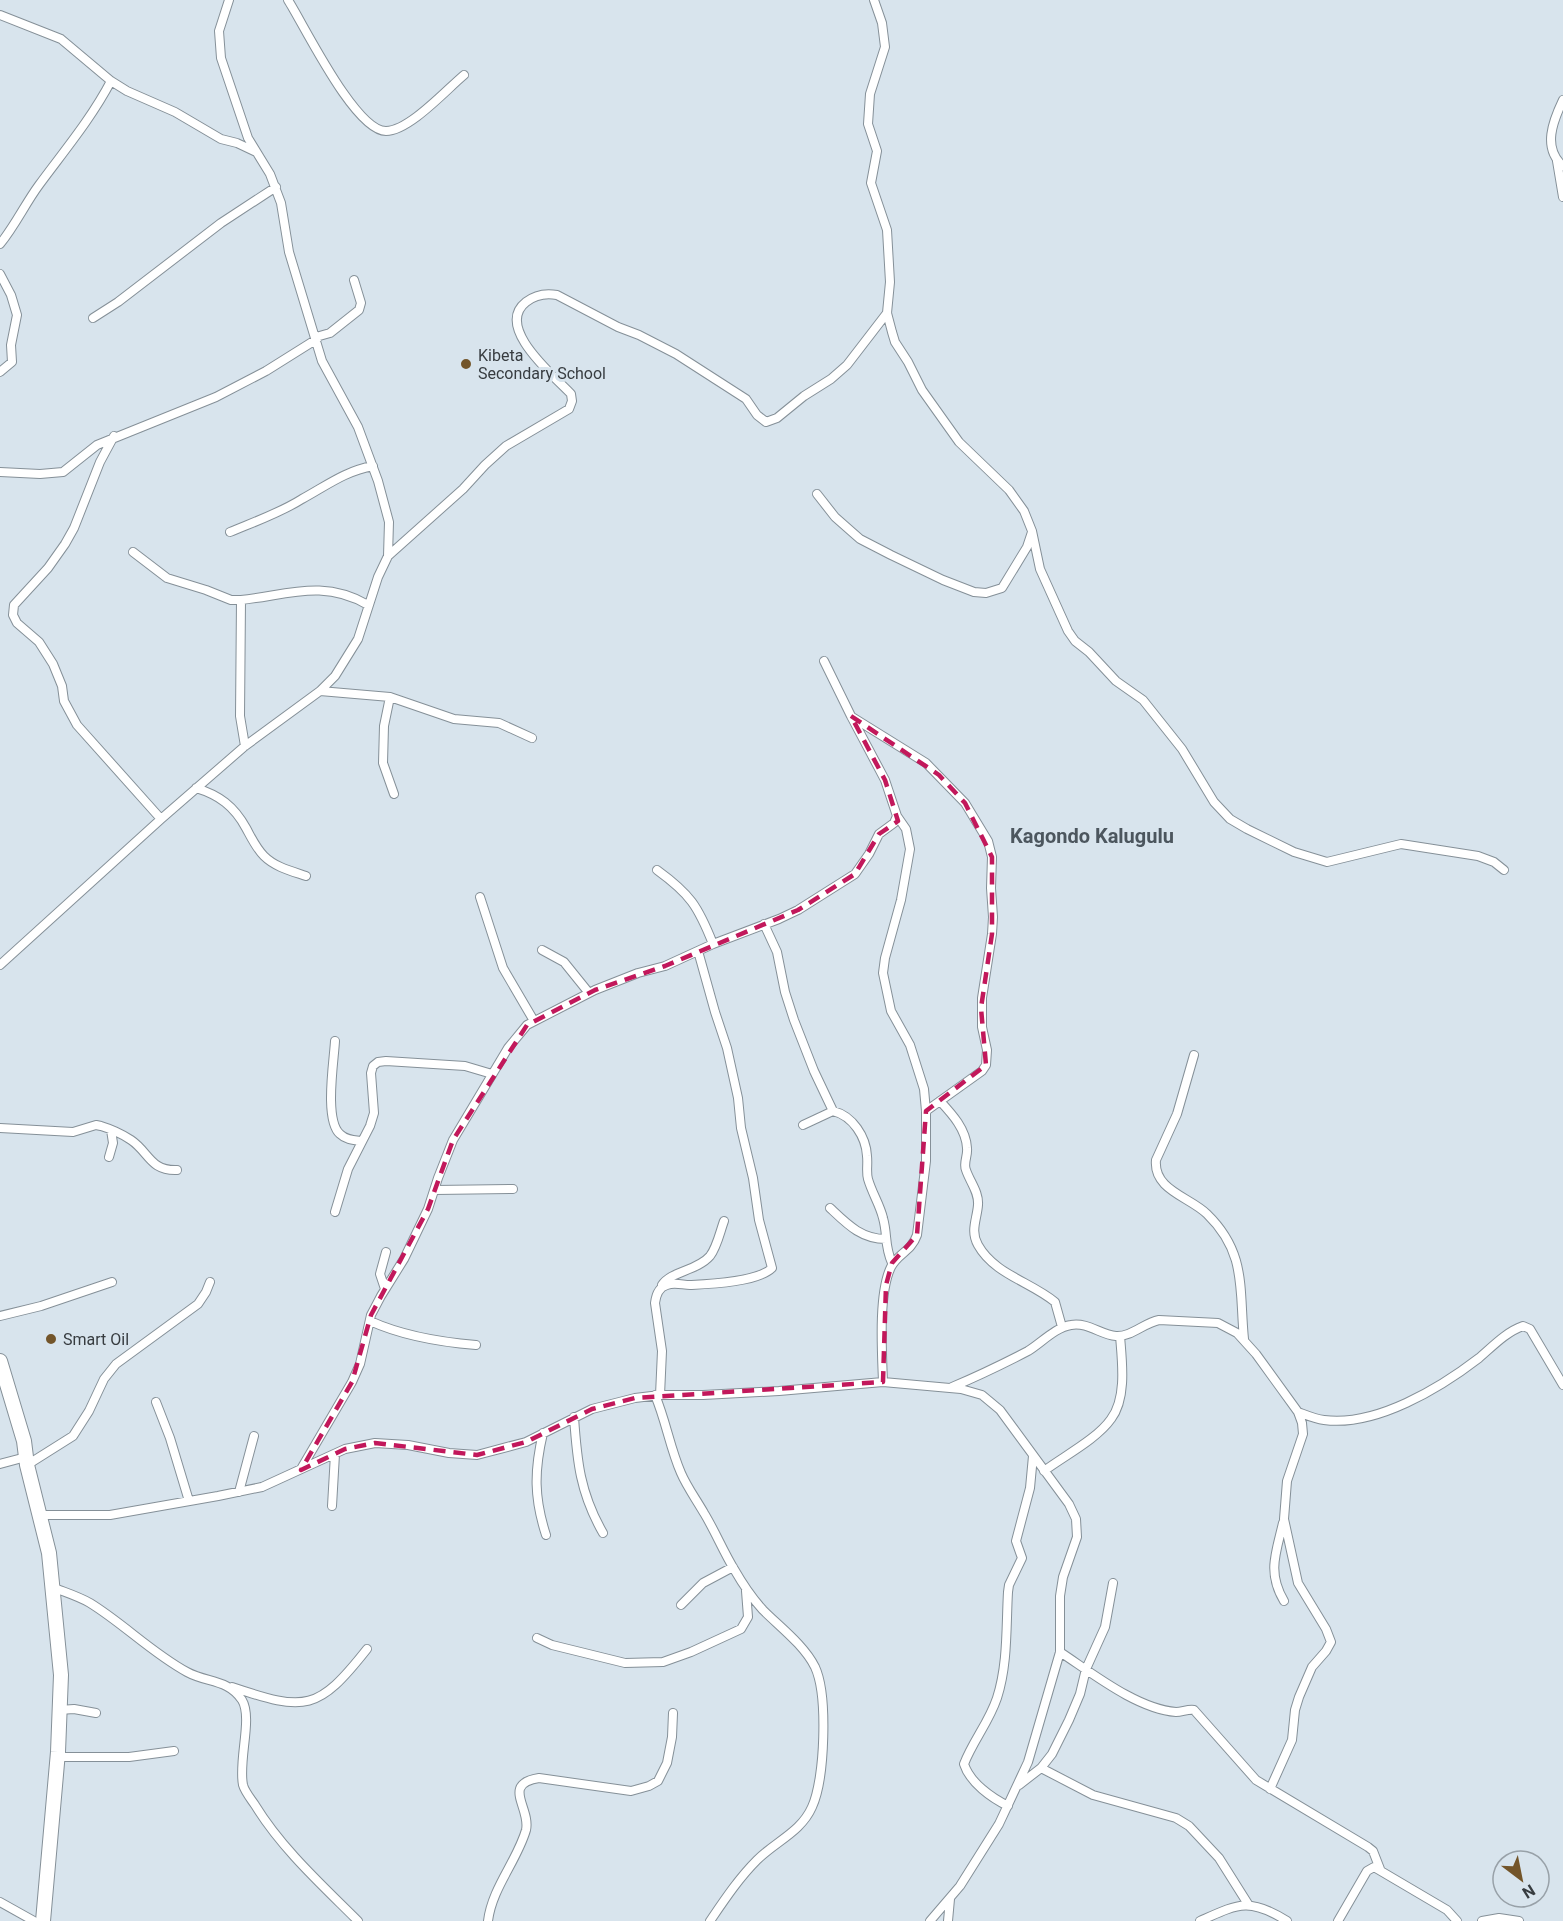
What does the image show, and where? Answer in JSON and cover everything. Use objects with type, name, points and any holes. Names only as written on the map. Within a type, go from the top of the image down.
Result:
[{"type":"highway","points":[[0,1361],[17,1413],[49,1553],[61,1675],[43,1921]]},
{"type":"street","points":[[0,965],[196,788],[245,746],[320,691],[335,676],[358,639],[378,577],[388,556],[387,513],[373,466],[358,428],[327,372],[289,252],[284,217],[276,188],[245,130],[221,58],[219,31],[229,0]]},
{"type":"street","points":[[288,0],[330,73],[366,122],[376,128],[385,131],[416,118],[464,75]]},
{"type":"street","points":[[874,0],[882,23],[885,47],[872,83],[868,117],[877,152],[871,183],[888,237],[890,282],[887,313],[895,342],[922,390],[968,452],[1016,499],[1032,531],[1040,569],[1068,631],[1075,641],[1089,652],[1116,681],[1143,700],[1182,749],[1214,802],[1230,819],[1294,852],[1327,862],[1393,844],[1408,844],[1478,856],[1494,862],[1504,870]]},
{"type":"street","points":[[0,15],[61,39],[111,81],[133,94],[175,112],[221,139],[237,142],[256,153]]},
{"type":"street","points":[[0,244],[22,214],[37,187],[85,126],[111,81]]},
{"type":"street","points":[[1563,100],[1552,124],[1551,147],[1560,163],[1563,197]]},
{"type":"street","points":[[93,318],[118,302],[221,223],[276,188]]},
{"type":"street","points":[[0,274],[11,295],[17,315],[11,345],[12,362],[0,372]]},
{"type":"street","points":[[0,472],[40,474],[63,472],[98,445],[114,436],[191,408],[266,371],[316,338],[337,329],[359,310],[361,303],[354,280]]},
{"type":"street","points":[[388,556],[463,489],[484,465],[506,446],[560,416],[572,405],[571,394],[534,356],[519,331],[517,318],[519,310],[524,303],[534,297],[548,293],[557,295],[618,327],[657,343],[735,391],[746,399],[757,416],[766,422],[777,418],[839,372],[865,344],[887,313]]},
{"type":"street","points":[[114,436],[100,462],[74,528],[65,544],[48,568],[14,605],[13,615],[16,623],[39,642],[53,664],[62,686],[64,701],[77,725],[161,819]]},
{"type":"street","points":[[230,532],[287,507],[342,475],[356,469],[373,466]]},
{"type":"street","points":[[817,494],[835,517],[860,539],[943,580],[974,592],[986,593],[1002,588],[1027,548],[1032,531]]},
{"type":"street","points":[[134,552],[167,578],[231,600],[318,589],[344,594],[368,605]]},
{"type":"street","points":[[241,600],[240,716],[245,746]]},
{"type":"street","points":[[824,661],[885,780],[897,816],[906,829],[910,849],[901,900],[883,973],[891,1011],[910,1044],[924,1089],[926,1161],[917,1235],[914,1244],[892,1263],[889,1272],[881,1335],[883,1382]]},
{"type":"street","points":[[320,691],[390,697],[454,719],[499,723],[532,738]]},
{"type":"street","points":[[390,697],[383,763],[394,794]]},
{"type":"street","points":[[851,716],[904,748],[939,775],[965,803],[988,841],[992,857],[992,934],[981,1008],[987,1050],[986,1065],[982,1071],[926,1111]]},
{"type":"street","points":[[196,788],[214,794],[227,802],[241,818],[263,855],[276,865],[306,876]]},
{"type":"street","points":[[301,1470],[352,1382],[360,1364],[370,1321],[429,1209],[453,1140],[508,1048],[527,1025],[589,993],[638,973],[665,966],[798,910],[855,874],[879,834],[894,823],[897,816]]},
{"type":"street","points":[[657,870],[674,882],[696,906],[713,944]]},
{"type":"street","points":[[480,897],[503,968],[534,1021]]},
{"type":"street","points":[[764,924],[777,952],[785,992],[814,1071],[833,1111],[848,1117],[859,1130],[865,1144],[867,1174],[884,1221],[885,1245],[892,1263]]},
{"type":"street","points":[[542,950],[564,962],[589,993]]},
{"type":"street","points":[[660,1289],[668,1284],[689,1285],[737,1280],[759,1275],[772,1268],[759,1220],[728,1048],[698,951]]},
{"type":"street","points":[[335,1041],[332,1121],[342,1136],[350,1140],[362,1141]]},
{"type":"street","points":[[1194,1055],[1177,1114],[1155,1168],[1161,1182],[1207,1214],[1223,1233],[1233,1250],[1238,1263],[1244,1339]]},
{"type":"street","points":[[335,1212],[344,1178],[374,1113],[371,1072],[373,1065],[378,1062],[465,1066],[492,1074]]},
{"type":"street","points":[[940,1101],[957,1120],[965,1140],[967,1148],[964,1167],[977,1194],[974,1229],[978,1245],[986,1256],[1004,1270],[1055,1302],[1062,1328]]},
{"type":"street","points":[[803,1125],[833,1111]]},
{"type":"street","points":[[0,1128],[74,1132],[96,1125],[133,1141],[154,1163],[168,1170],[177,1170]]},
{"type":"street","points":[[109,1157],[113,1143],[111,1130]]},
{"type":"street","points":[[435,1190],[513,1189]]},
{"type":"street","points":[[830,1208],[864,1236],[886,1239]]},
{"type":"street","points":[[710,1921],[729,1892],[750,1867],[774,1845],[790,1836],[813,1806],[819,1785],[823,1703],[815,1667],[806,1653],[761,1608],[746,1587],[681,1472],[657,1395],[662,1351],[656,1296],[668,1279],[695,1267],[712,1254],[724,1221]]},
{"type":"street","points":[[385,1289],[380,1274],[386,1252]]},
{"type":"street","points":[[0,1316],[41,1306],[112,1282]]},
{"type":"street","points":[[0,1464],[27,1461],[73,1436],[89,1411],[104,1379],[117,1364],[198,1304],[210,1282]]},
{"type":"street","points":[[951,1388],[1029,1350],[1072,1324],[1120,1336],[1159,1320],[1218,1323],[1244,1339],[1298,1412],[1302,1423],[1303,1434],[1287,1481],[1284,1519],[1298,1583],[1326,1629],[1331,1642],[1326,1652],[1312,1667],[1299,1697],[1295,1710],[1292,1740],[1270,1789]]},
{"type":"street","points":[[370,1321],[421,1338],[476,1345]]},
{"type":"street","points":[[1298,1412],[1324,1420],[1334,1420],[1389,1411],[1420,1397],[1453,1376],[1502,1338],[1523,1326],[1530,1329],[1563,1385]]},
{"type":"street","points":[[1044,1471],[1083,1444],[1112,1418],[1122,1381],[1120,1336]]},
{"type":"street","points":[[40,1515],[110,1515],[239,1492],[269,1484],[345,1449],[375,1443],[477,1455],[526,1442],[574,1417],[617,1401],[657,1395],[703,1395],[883,1382],[951,1388],[982,1395],[1000,1410],[1069,1504],[1076,1519],[1077,1538],[1063,1577],[1060,1596],[1060,1652],[1036,1737],[1019,1786],[991,1837],[950,1899],[930,1921]]},
{"type":"street","points":[[156,1402],[170,1437],[189,1501]]},
{"type":"street","points":[[574,1417],[580,1480],[591,1510],[603,1533]]},
{"type":"street","points":[[543,1433],[537,1457],[536,1499],[546,1535]]},
{"type":"street","points":[[239,1492],[254,1436]]},
{"type":"street","points":[[332,1506],[334,1454]]},
{"type":"street","points":[[1008,1806],[976,1784],[964,1764],[987,1724],[1002,1680],[1008,1592],[1022,1558],[1016,1541],[1030,1488],[1033,1455]]},
{"type":"street","points":[[1284,1519],[1273,1572],[1284,1601]]},
{"type":"street","points":[[681,1605],[703,1583],[733,1567]]},
{"type":"street","points":[[1019,1786],[1041,1768],[1052,1755],[1070,1720],[1086,1669],[1105,1627],[1113,1583]]},
{"type":"street","points":[[52,1587],[87,1602],[115,1620],[170,1663],[192,1674],[274,1700],[293,1703],[309,1701],[324,1695],[335,1687],[367,1649]]},
{"type":"street","points":[[537,1638],[552,1645],[625,1663],[663,1662],[719,1641],[741,1629],[748,1617],[746,1587]]},
{"type":"street","points":[[1060,1652],[1119,1692],[1177,1712],[1194,1710],[1248,1773],[1270,1789],[1368,1847],[1373,1851],[1380,1869]]},
{"type":"street","points":[[230,1686],[246,1707],[247,1719],[241,1766],[244,1788],[269,1827],[358,1921]]},
{"type":"street","points":[[59,1710],[96,1713]]},
{"type":"street","points":[[488,1921],[491,1904],[527,1825],[528,1818],[519,1796],[522,1785],[530,1779],[539,1778],[631,1791],[649,1786],[658,1781],[667,1763],[672,1737],[673,1713]]},
{"type":"street","points":[[56,1757],[129,1757],[174,1751]]},
{"type":"street","points":[[1041,1768],[1093,1795],[1176,1818],[1189,1826],[1219,1858],[1248,1904]]},
{"type":"street","points":[[1338,1921],[1367,1871],[1374,1867],[1447,1910],[1457,1921]]},
{"type":"street","points":[[948,1921],[950,1899]]},
{"type":"street","points":[[0,1902],[34,1921]]},
{"type":"street","points":[[1200,1921],[1237,1905],[1248,1904],[1273,1912],[1287,1921]]},
{"type":"street","points":[[1482,1921],[1499,1918],[1519,1921]]},
{"type":"highlighted area","points":[[851,716],[939,775],[965,803],[992,857],[992,934],[981,1008],[986,1065],[926,1111],[917,1235],[892,1263],[886,1285],[883,1382],[635,1398],[592,1409],[526,1442],[477,1455],[375,1443],[345,1449],[301,1470],[352,1382],[371,1315],[428,1209],[453,1140],[527,1025],[595,990],[665,966],[798,910],[855,874],[879,834],[898,821],[885,780]]},
{"type":"place","name":"Kibeta Secondary School","points":[[466,364]]},
{"type":"place","name":"Smart Oil","points":[[51,1339]]},
{"type":"district","name":"Kagondo Kalugulu","points":[[1092,836]]}]
